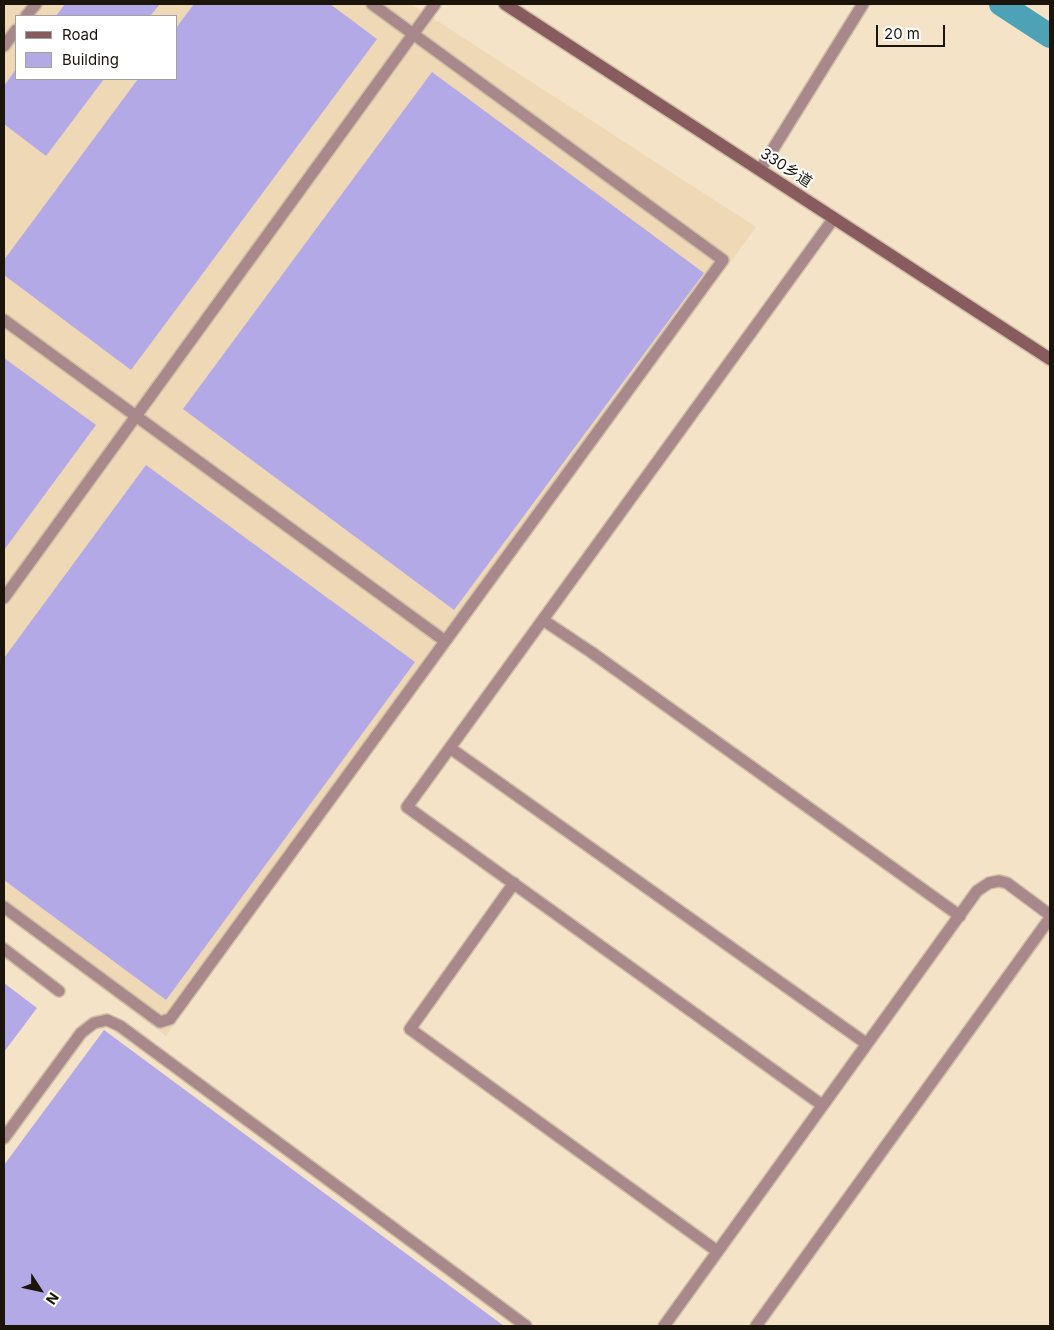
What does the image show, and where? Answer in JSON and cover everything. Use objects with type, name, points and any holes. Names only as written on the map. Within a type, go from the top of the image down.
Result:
[{"type":"street","name":"330乡道","points":[[505,4],[1050,359]]},
{"type":"lane","points":[[27,15],[36,4]]},
{"type":"lane","points":[[4,907],[160,1022],[170,1019],[723,260],[414,32],[372,4]]},
{"type":"lane","points":[[4,598],[435,4]]},
{"type":"lane","points":[[760,170],[863,4]]},
{"type":"lane","points":[[4,46],[15,31]]},
{"type":"lane","points":[[822,1105],[407,807],[834,218]]},
{"type":"lane","points":[[4,320],[445,640]]},
{"type":"lane","points":[[543,620],[591,652],[960,916]]},
{"type":"lane","points":[[450,748],[867,1044]]},
{"type":"lane","points":[[664,1326],[977,891],[998,881],[1007,883],[1050,916],[756,1326]]},
{"type":"lane","points":[[514,883],[410,1029],[717,1251]]},
{"type":"lane","points":[[4,949],[59,991]]},
{"type":"lane","points":[[4,1138],[81,1032],[94,1023],[107,1020],[120,1026],[526,1326]]},
{"type":"shaded area","points":[[4,4],[411,4],[756,227],[166,1036],[4,916]]},
{"type":"building","points":[[65,4],[160,4],[151,15],[57,15]]},
{"type":"building","points":[[194,4],[330,4],[377,39],[131,370],[4,275],[4,260],[137,80],[178,80],[178,25]]},
{"type":"building","points":[[15,70],[15,80],[103,80],[46,156],[4,124],[4,86]]},
{"type":"building","points":[[432,72],[704,273],[454,610],[183,409]]},
{"type":"building","points":[[4,358],[96,425],[4,550]]},
{"type":"building","points":[[146,465],[415,662],[166,1000],[4,880],[4,658]]},
{"type":"building","points":[[4,983],[37,1008],[4,1052]]},
{"type":"building","points":[[104,1030],[504,1326],[4,1326],[4,1165]]},
{"type":"waterway","points":[[1001,4],[1050,36]]}]
